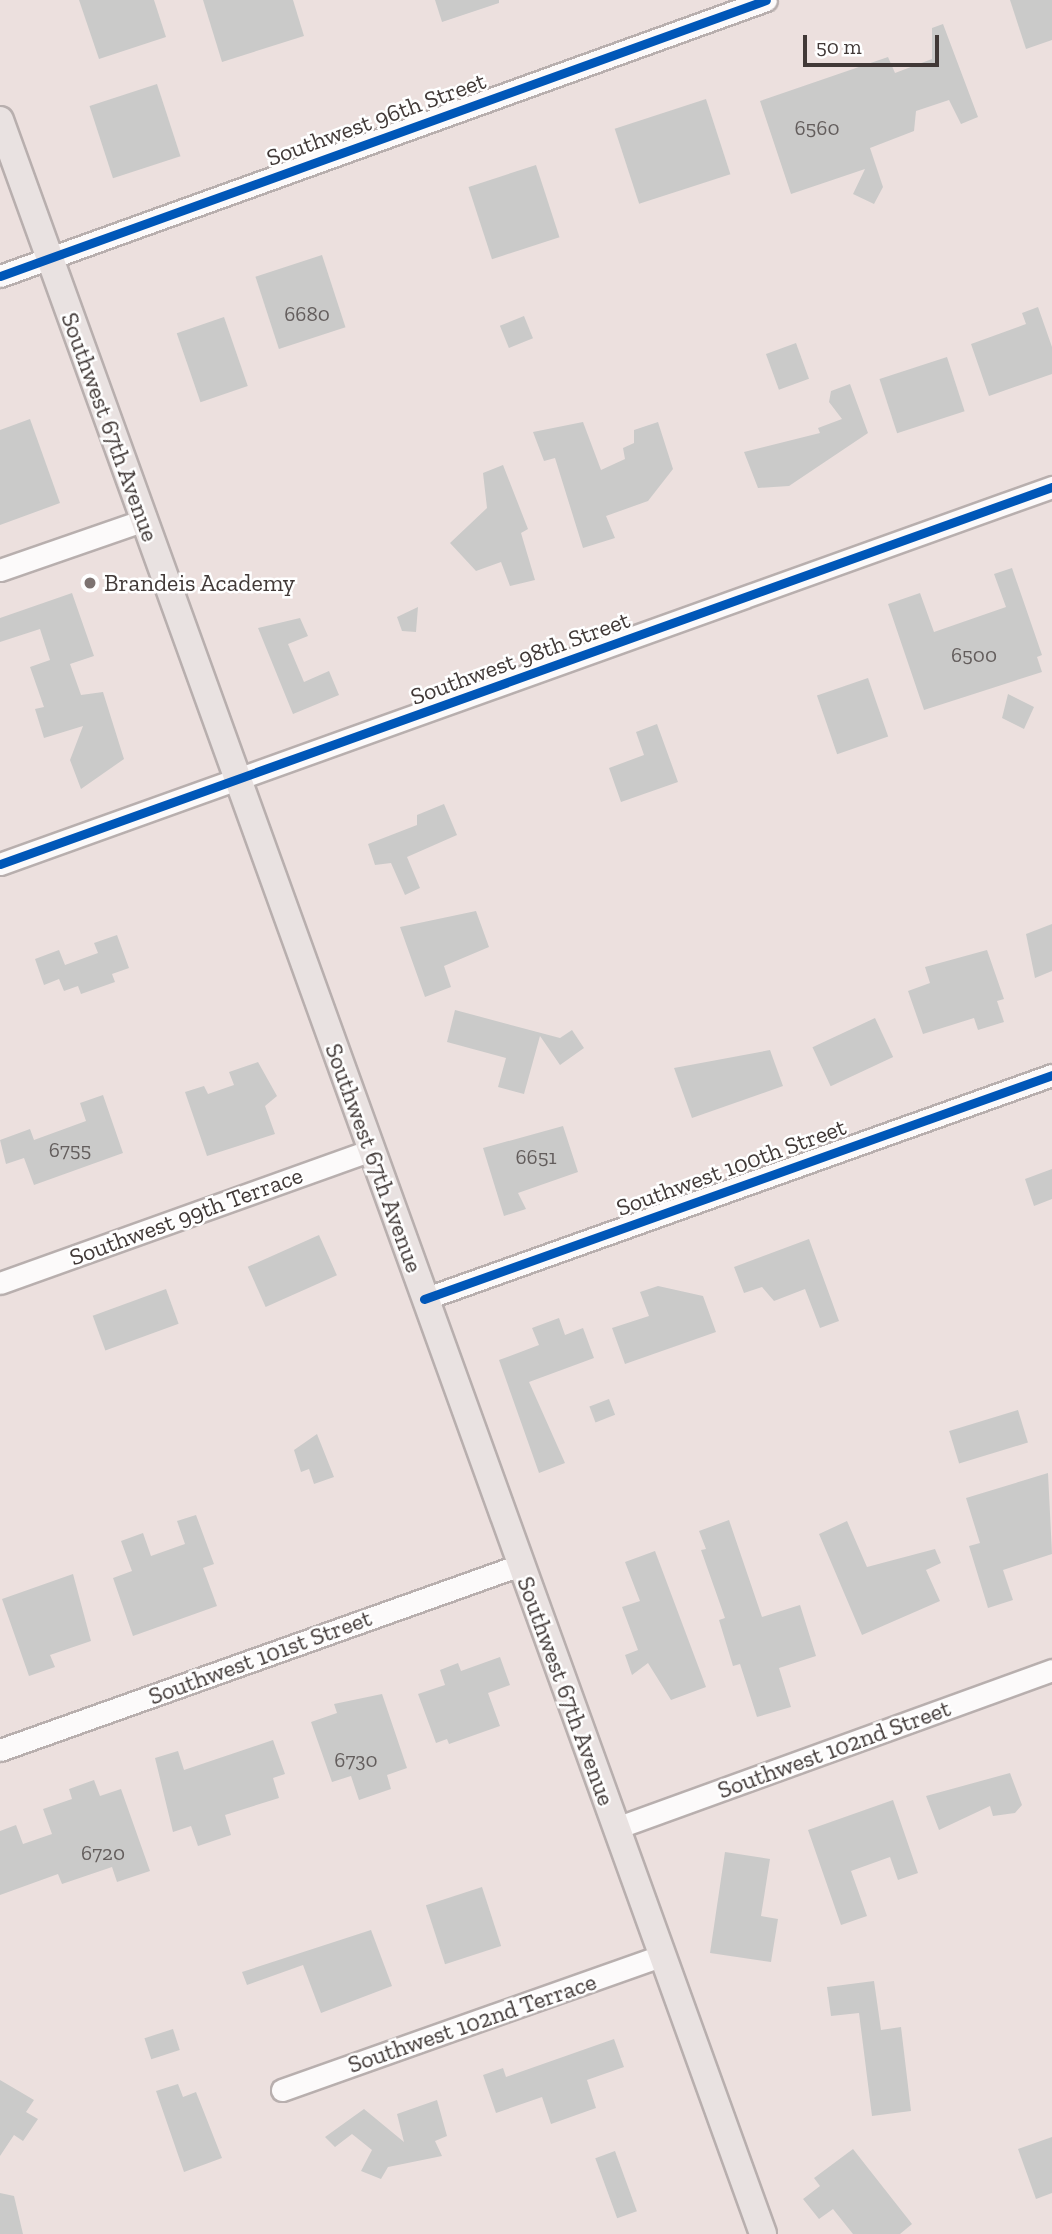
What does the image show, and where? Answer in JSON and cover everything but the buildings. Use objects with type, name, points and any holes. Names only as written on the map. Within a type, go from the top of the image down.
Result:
[{"type":"main road","name":"Southwest 67th Avenue","points":[[0,120],[763,2234]]},
{"type":"street","name":"Southwest 96th Street","points":[[0,276],[766,0]]},
{"type":"street","name":"Southwest 98th Street","points":[[0,864],[1052,487]]},
{"type":"street","points":[[0,570],[144,520]]},
{"type":"street","name":"Southwest 100th Street","points":[[424,1299],[1052,1074]]},
{"type":"street","name":"Southwest 99th Terrace","points":[[0,1283],[371,1150]]},
{"type":"street","name":"Southwest 101st Street","points":[[0,1750],[520,1565]]},
{"type":"street","name":"Southwest 102nd Street","points":[[616,1828],[1052,1670]]},
{"type":"street","name":"Southwest 102nd Terrace","points":[[282,2090],[662,1956]]},
{"type":"cycle path","points":[[0,276],[766,0]]},
{"type":"cycle path","points":[[0,864],[1052,487]]},
{"type":"cycle path","points":[[424,1299],[1052,1075]]},
{"type":"place","name":"Brandeis Academy","points":[[90,583]]}]
